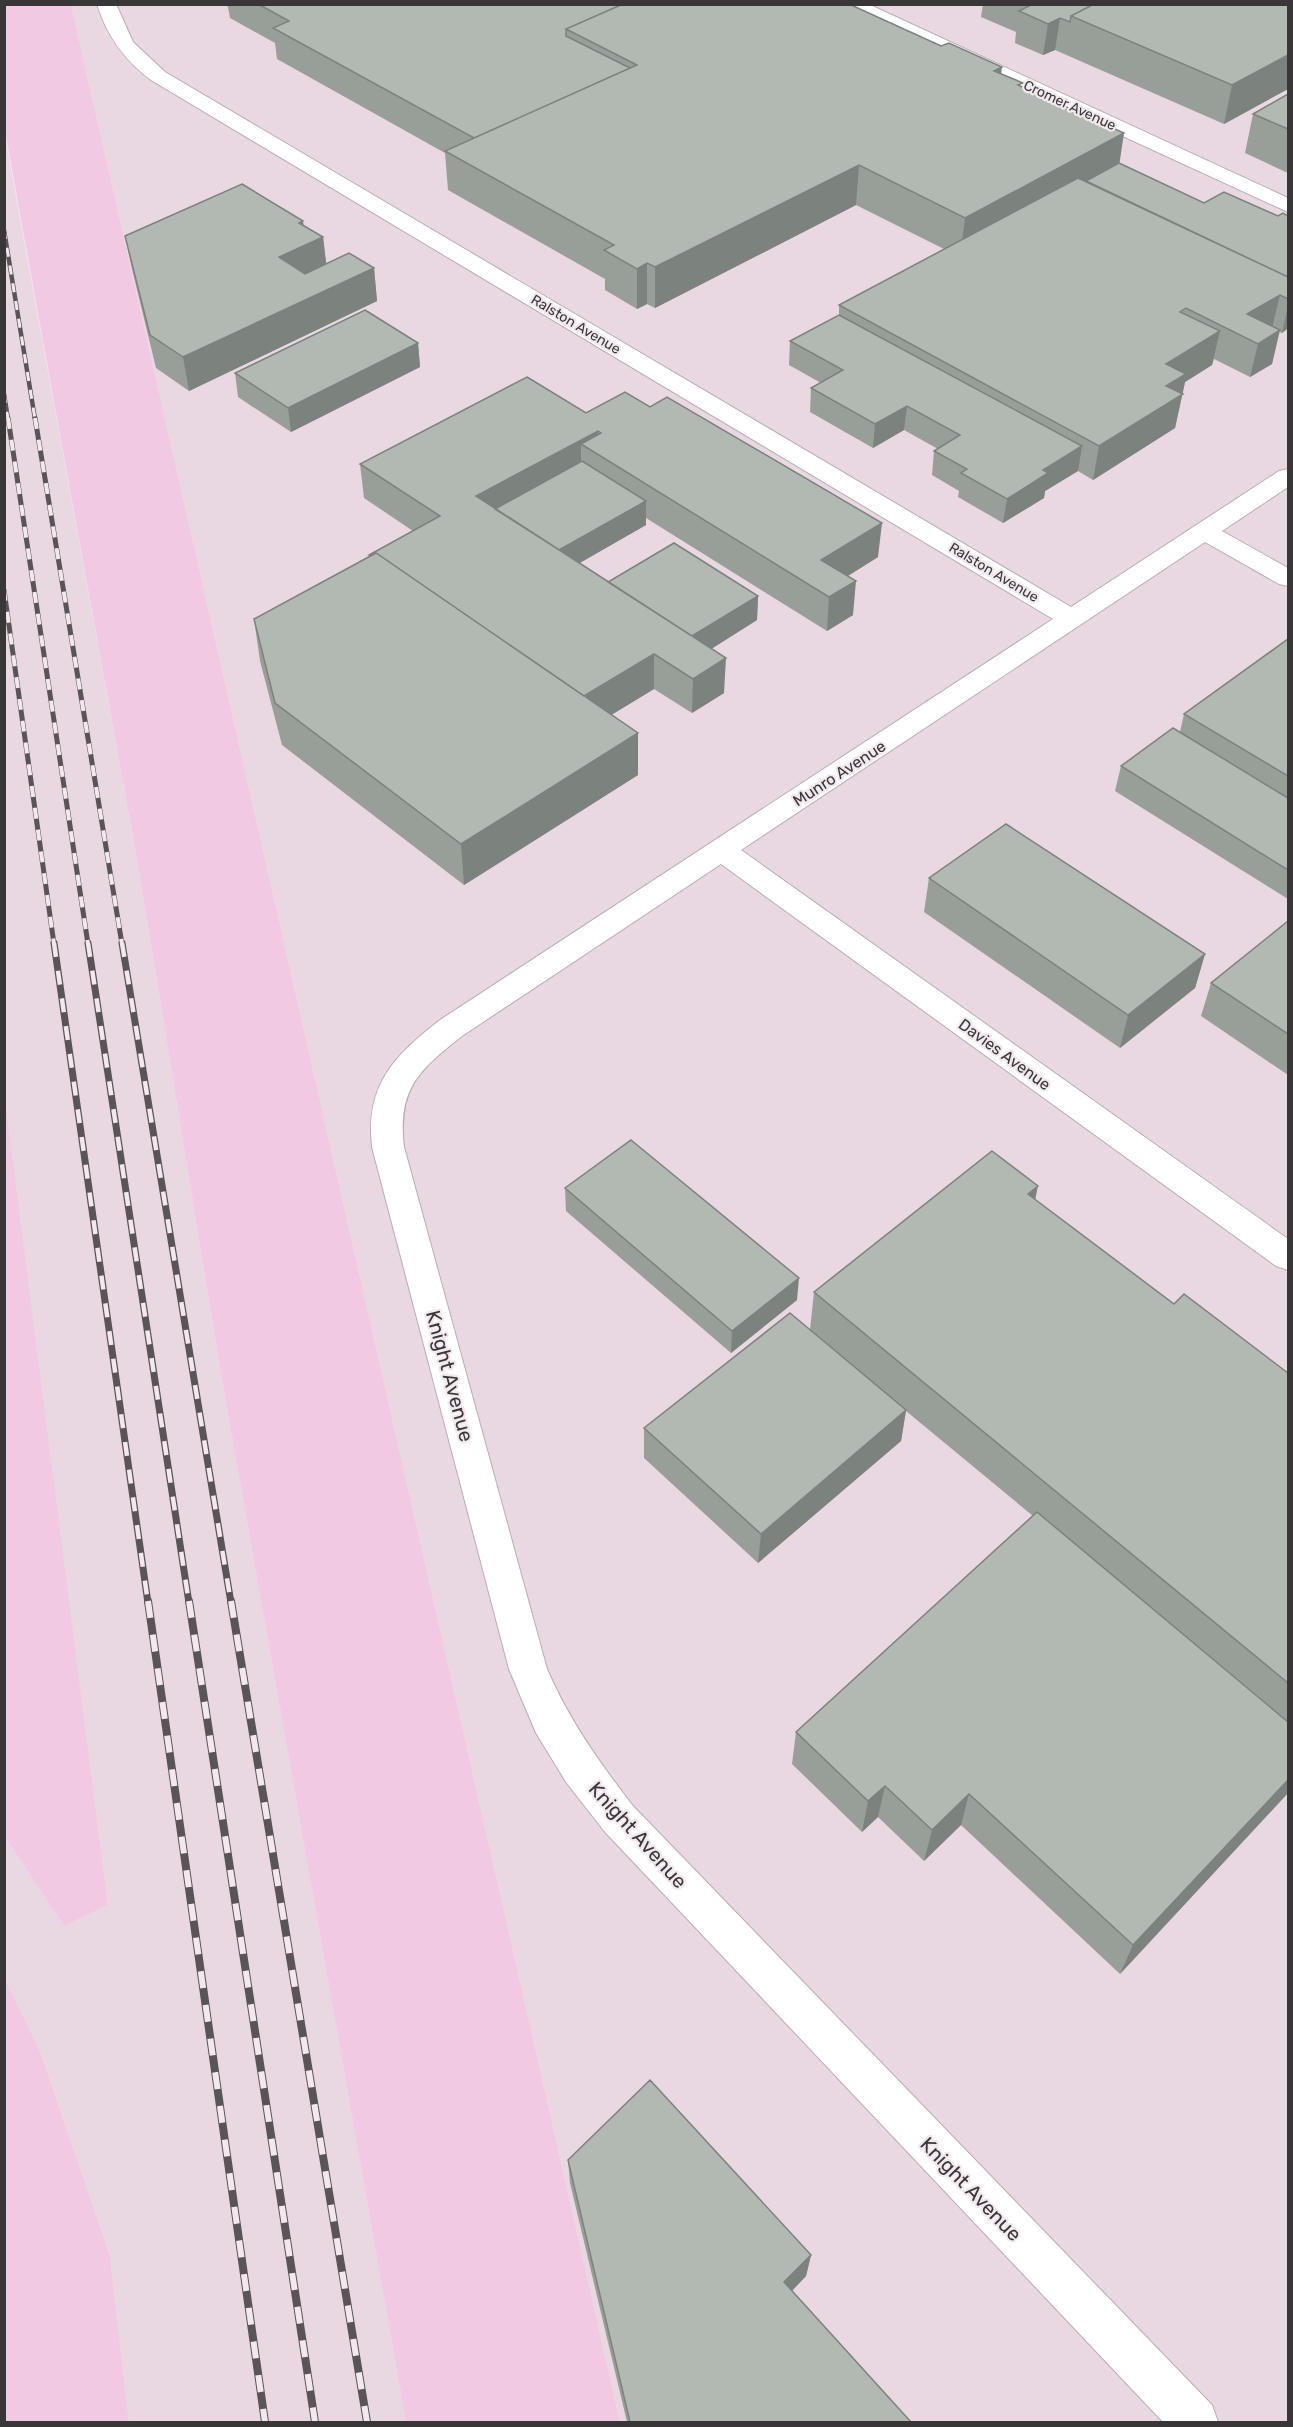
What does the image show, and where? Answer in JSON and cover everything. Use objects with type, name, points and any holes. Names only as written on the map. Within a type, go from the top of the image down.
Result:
[{"type":"street","name":"Ralston Avenue","points":[[106,4],[113,30],[122,44],[136,60],[158,76],[1073,619]]},
{"type":"street","name":"Cromer Avenue","points":[[851,4],[1288,206]]},
{"type":"street","name":"Munro Avenue","points":[[400,1081],[425,1048],[451,1028],[1288,476]]},
{"type":"street","points":[[1204,531],[1288,578]]},
{"type":"street","name":"Davies Avenue","points":[[721,850],[1288,1257]]},
{"type":"street","name":"Knight Avenue","points":[[400,1081],[386,1113],[388,1147],[528,1669],[550,1720],[580,1768],[619,1819],[1195,2422]]},
{"type":"shaded area","points":[[4,5],[71,5],[620,2422],[406,2422],[220,1368],[139,870],[5,131]]},
{"type":"shaded area","points":[[71,5],[1288,5],[1288,2422],[620,2422]]},
{"type":"shaded area","points":[[4,131],[139,870],[220,1368],[406,2422],[129,2422],[110,2256],[40,2051],[5,1979],[5,1837],[64,1926],[108,1905],[4,1101]]},
{"type":"shaded area","points":[[5,1101],[108,1905],[64,1926],[5,1837]]},
{"type":"shaded area","points":[[5,1979],[40,2051],[110,2256],[129,2422],[5,2422]]},
{"type":"building","points":[[258,4],[623,4],[566,29],[566,36],[630,68],[474,138],[273,28],[289,21]]},
{"type":"building","points":[[623,4],[849,4],[941,46],[949,43],[1002,67],[994,71],[1023,83],[1018,85],[1124,133],[965,218],[859,165],[655,267],[647,263],[637,269],[604,250],[614,245],[445,151],[637,65],[566,29]]},
{"type":"building","points":[[1029,4],[1094,4],[1071,16],[1070,22],[1060,18],[1048,24],[1019,11],[1031,5]]},
{"type":"building","points":[[1094,4],[1288,4],[1288,55],[1232,85],[1071,16]]},
{"type":"building","points":[[1288,94],[1288,129],[1253,114]]},
{"type":"building","points":[[1119,163],[1204,203],[1224,192],[1278,216],[1283,213],[1288,216],[1288,277],[1086,181]]},
{"type":"building","points":[[1078,178],[1288,277],[1288,299],[1280,295],[1247,314],[1280,330],[1258,344],[1186,308],[1180,312],[1220,331],[1166,364],[1186,374],[1166,386],[1183,394],[1099,446],[839,305]]},
{"type":"building","points":[[242,184],[303,221],[299,223],[323,237],[279,257],[305,274],[349,253],[374,268],[183,357],[150,335],[125,236]]},
{"type":"building","points":[[365,310],[418,343],[288,408],[235,373]]},
{"type":"building","points":[[839,315],[1082,446],[1043,470],[1048,473],[1007,499],[961,473],[967,469],[934,451],[960,435],[907,406],[875,424],[811,388],[843,370],[790,341]]},
{"type":"building","points":[[527,377],[586,413],[625,392],[650,407],[667,397],[882,523],[821,560],[856,581],[829,597],[581,444],[601,433],[598,431],[476,496],[726,658],[693,679],[654,654],[584,696],[376,553],[369,555],[440,516],[360,464]]},
{"type":"building","points":[[582,461],[646,501],[559,550],[495,509]]},
{"type":"building","points":[[674,543],[758,596],[692,636],[608,582]]},
{"type":"building","points":[[376,553],[638,733],[461,844],[275,703],[254,619]]},
{"type":"building","points":[[1288,639],[1288,776],[1184,714]]},
{"type":"building","points":[[1173,728],[1288,798],[1288,870],[1121,766]]},
{"type":"building","points":[[1006,824],[1205,954],[1128,1015],[929,878]]},
{"type":"building","points":[[1288,921],[1288,1034],[1211,983]]},
{"type":"building","points":[[631,1140],[799,1278],[732,1331],[565,1188]]},
{"type":"building","points":[[992,1151],[1038,1186],[1028,1194],[1174,1304],[1184,1294],[1288,1373],[1288,1683],[814,1292]]},
{"type":"building","points":[[790,1313],[906,1410],[761,1534],[644,1428]]},
{"type":"building","points":[[1037,1512],[1288,1722],[1288,1780],[1133,1945],[969,1794],[932,1830],[885,1786],[868,1801],[796,1732]]},
{"type":"building","points":[[650,2080],[811,2255],[784,2282],[911,2422],[630,2422],[568,2160]]},
{"type":"railway","points":[[4,230],[35,419]]},
{"type":"railway","points":[[4,394],[8,419]]},
{"type":"railway","points":[[8,418],[88,944]]},
{"type":"railway","points":[[35,418],[122,944]]},
{"type":"railway","points":[[4,590],[54,944]]},
{"type":"railway","points":[[54,943],[148,1603]]},
{"type":"railway","points":[[88,943],[189,1603]]},
{"type":"railway","points":[[122,943],[231,1603]]},
{"type":"railway","points":[[148,1601],[265,2422]]},
{"type":"railway","points":[[189,1601],[315,2422]]},
{"type":"railway","points":[[231,1601],[367,2422]]}]
